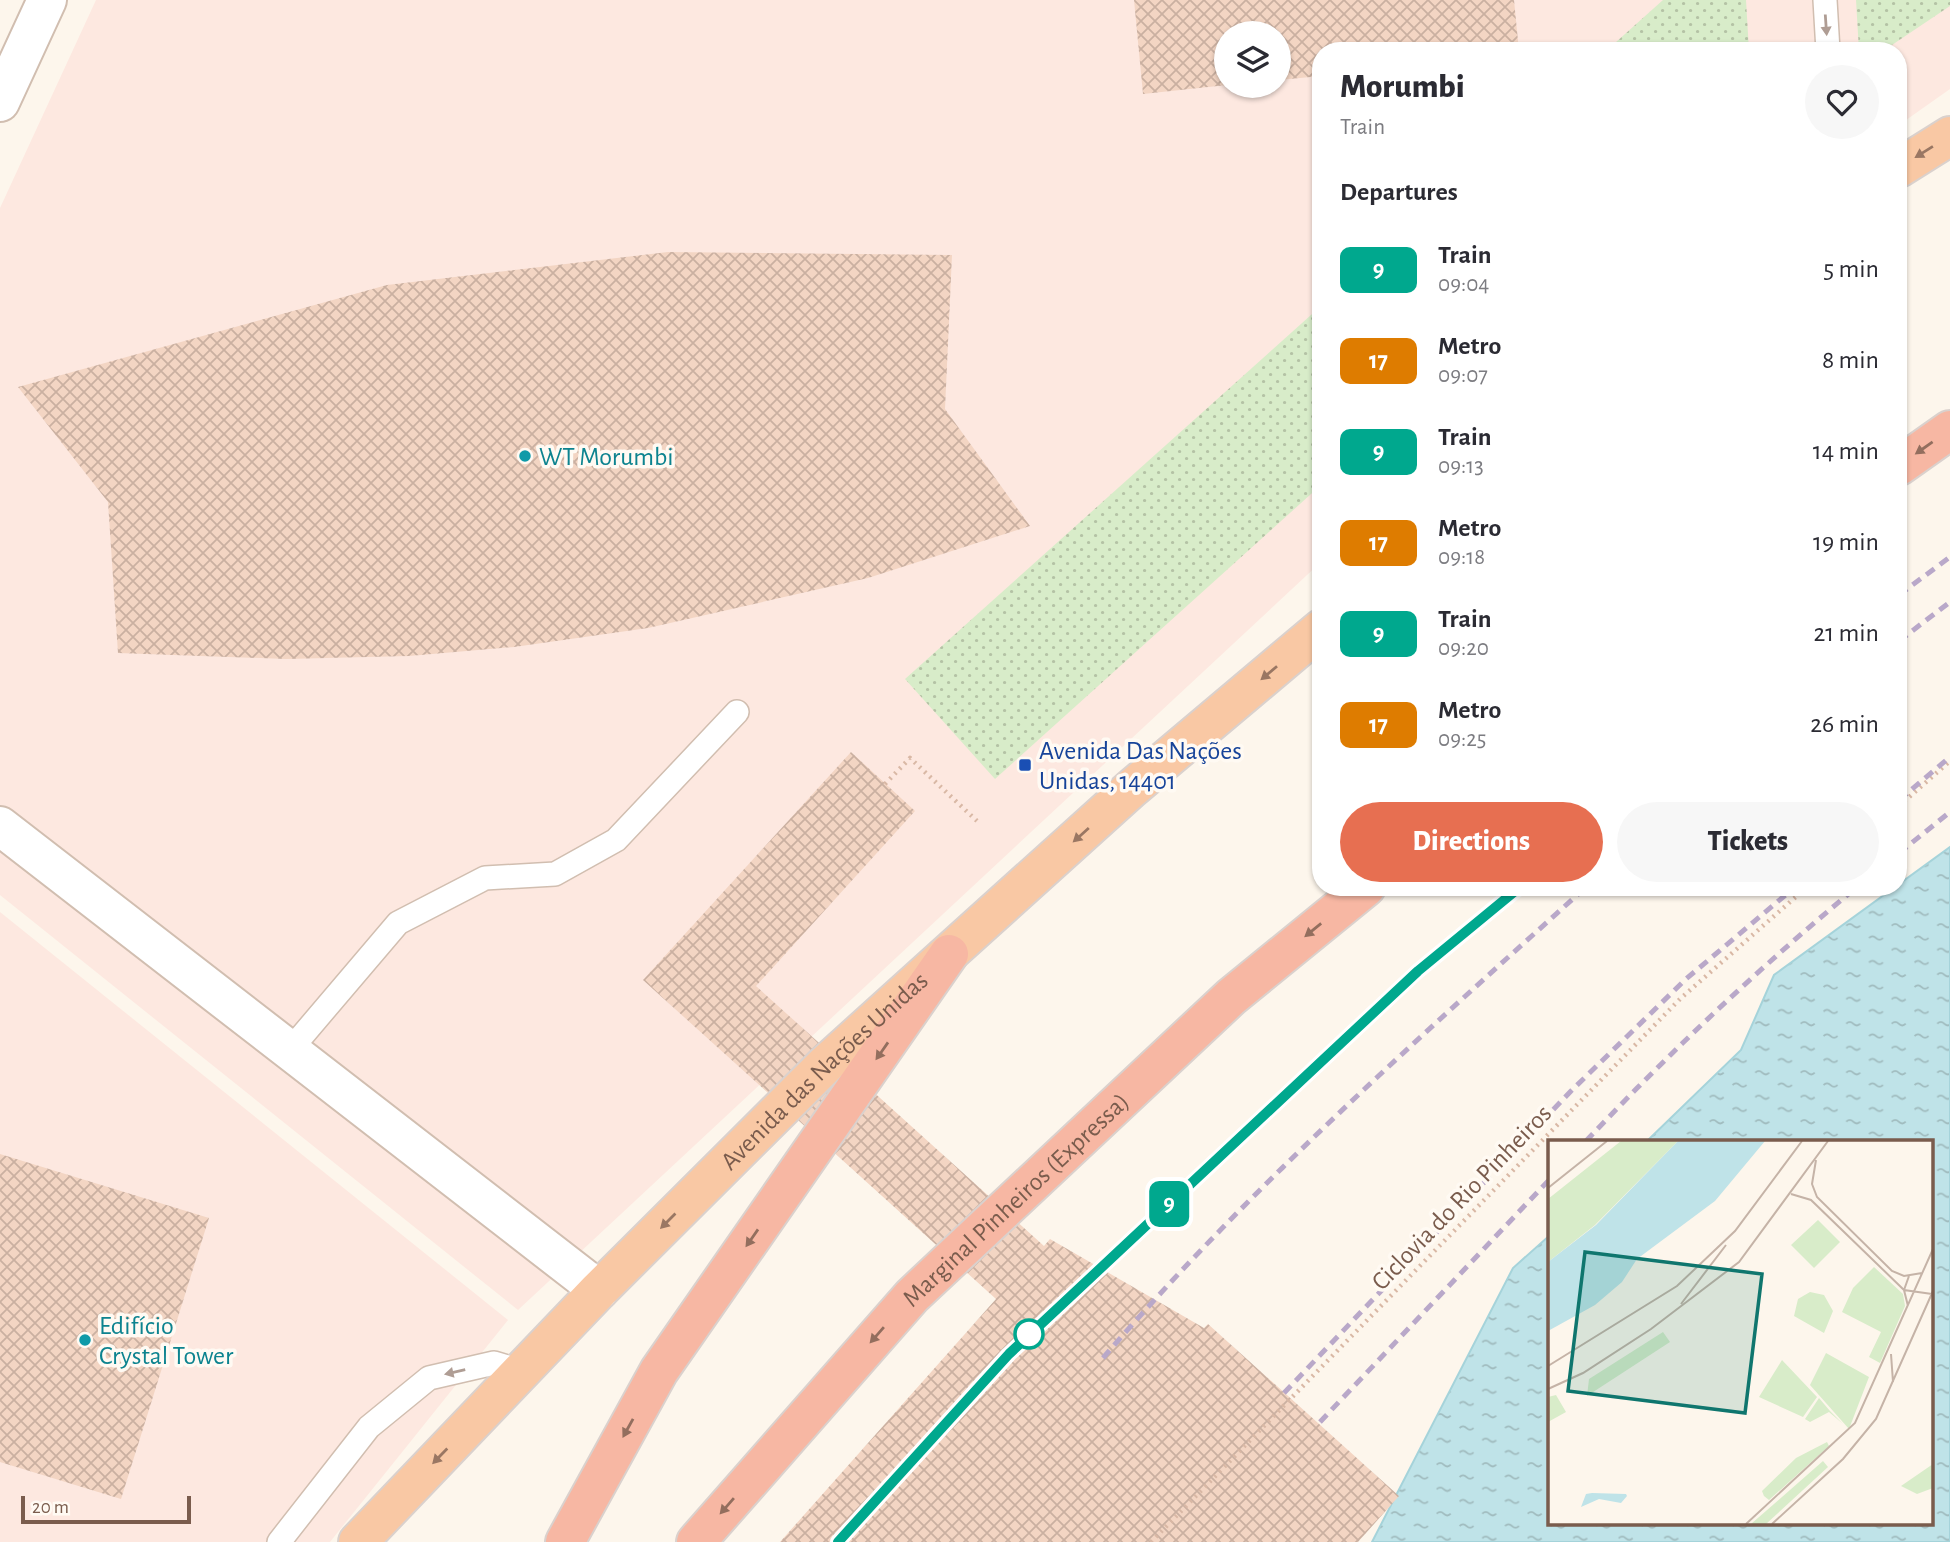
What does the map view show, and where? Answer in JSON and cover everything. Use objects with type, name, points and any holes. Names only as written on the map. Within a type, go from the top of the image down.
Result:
[{"type":"highway","points":[[1907,163],[1950,136]]},
{"type":"highway","points":[[1907,460],[1950,430]]},
{"type":"highway","name":"Avenida das Nações Unidas","points":[[358,1542],[599,1290],[825,1064],[1131,789],[1312,637]]},
{"type":"highway","name":"Marginal Pinheiros (Expressa)","points":[[696,1542],[912,1296],[1231,997],[1355,896]]},
{"type":"highway","points":[[565,1542],[659,1371],[949,954]]},
{"type":"street","points":[[0,102],[47,0]]},
{"type":"street","points":[[0,826],[599,1290]]},
{"type":"lane","points":[[1825,0],[1827,42]]},
{"type":"lane","points":[[290,1050],[398,923],[485,878],[555,874],[616,841],[737,712]]},
{"type":"lane","points":[[279,1542],[369,1427],[429,1378],[494,1363],[521,1371]]},
{"type":"path","points":[[885,784],[910,758],[976,821]]},
{"type":"path","points":[[1907,799],[1950,761]]},
{"type":"path","name":"Ciclovia do Rio Pinheiros","points":[[1151,1542],[1680,999],[1797,896]]},
{"type":"shaded area","points":[[96,0],[1950,0],[1950,89],[1907,119],[1907,42],[1312,42],[1312,570],[518,1310],[0,895],[0,208]]},
{"type":"shaded area","points":[[0,912],[508,1320],[330,1542],[0,1542]]},
{"type":"green space","points":[[1663,0],[1746,0],[1748,42],[1616,42]]},
{"type":"green space","points":[[1856,0],[1950,0],[1950,6],[1896,42],[1858,42]]},
{"type":"green space","points":[[1312,314],[1312,493],[995,779],[905,679]]},
{"type":"water","points":[[1950,847],[1950,1542],[1372,1542],[1513,1268],[1548,1237],[1548,1524],[1932,1524],[1932,1140],[1648,1140],[1741,1050],[1774,975],[1883,896],[1907,896],[1907,878]]},
{"type":"building","points":[[1134,0],[1514,0],[1518,42],[1312,42],[1312,77],[1291,79],[1291,21],[1214,21],[1214,86],[1143,94]]},
{"type":"building","name":"WT Morumbi","points":[[668,252],[952,255],[945,409],[1030,526],[868,578],[648,628],[514,647],[409,656],[286,659],[118,653],[108,502],[18,387],[387,285]]},
{"type":"building","points":[[851,752],[915,811],[756,986],[1044,1246],[1050,1239],[1204,1328],[1208,1324],[1399,1496],[1358,1542],[780,1542],[996,1299],[643,980]]},
{"type":"building","name":"Edifício Crystal Tower","points":[[0,1154],[209,1218],[121,1499],[0,1462]]},
{"type":"railway","points":[[1907,589],[1950,557]]},
{"type":"railway","points":[[1907,635],[1950,602]]},
{"type":"railway","points":[[1907,793],[1950,757]]},
{"type":"railway","points":[[1907,847],[1950,812]]},
{"type":"railway","points":[[1052,1313],[1418,971],[1510,896]]},
{"type":"railway","points":[[1103,1358],[1159,1295],[1276,1174],[1399,1057],[1576,896]]},
{"type":"railway","points":[[1284,1393],[1571,1091],[1686,979],[1784,896]]},
{"type":"railway","points":[[1587,1140],[1717,1010],[1846,896]]},
{"type":"railway","points":[[1320,1422],[1548,1181]]},
{"type":"train","name":"9","points":[[838,1542],[1009,1354],[1052,1312],[1418,971],[1509,896]]},
{"type":"place","name":"WT Morumbi","points":[[525,456]]},
{"type":"place","name":"Avenida Das Nações Unidas, 14401","points":[[1025,765]]},
{"type":"place","name":"Edifício Crystal Tower","points":[[85,1340]]}]
